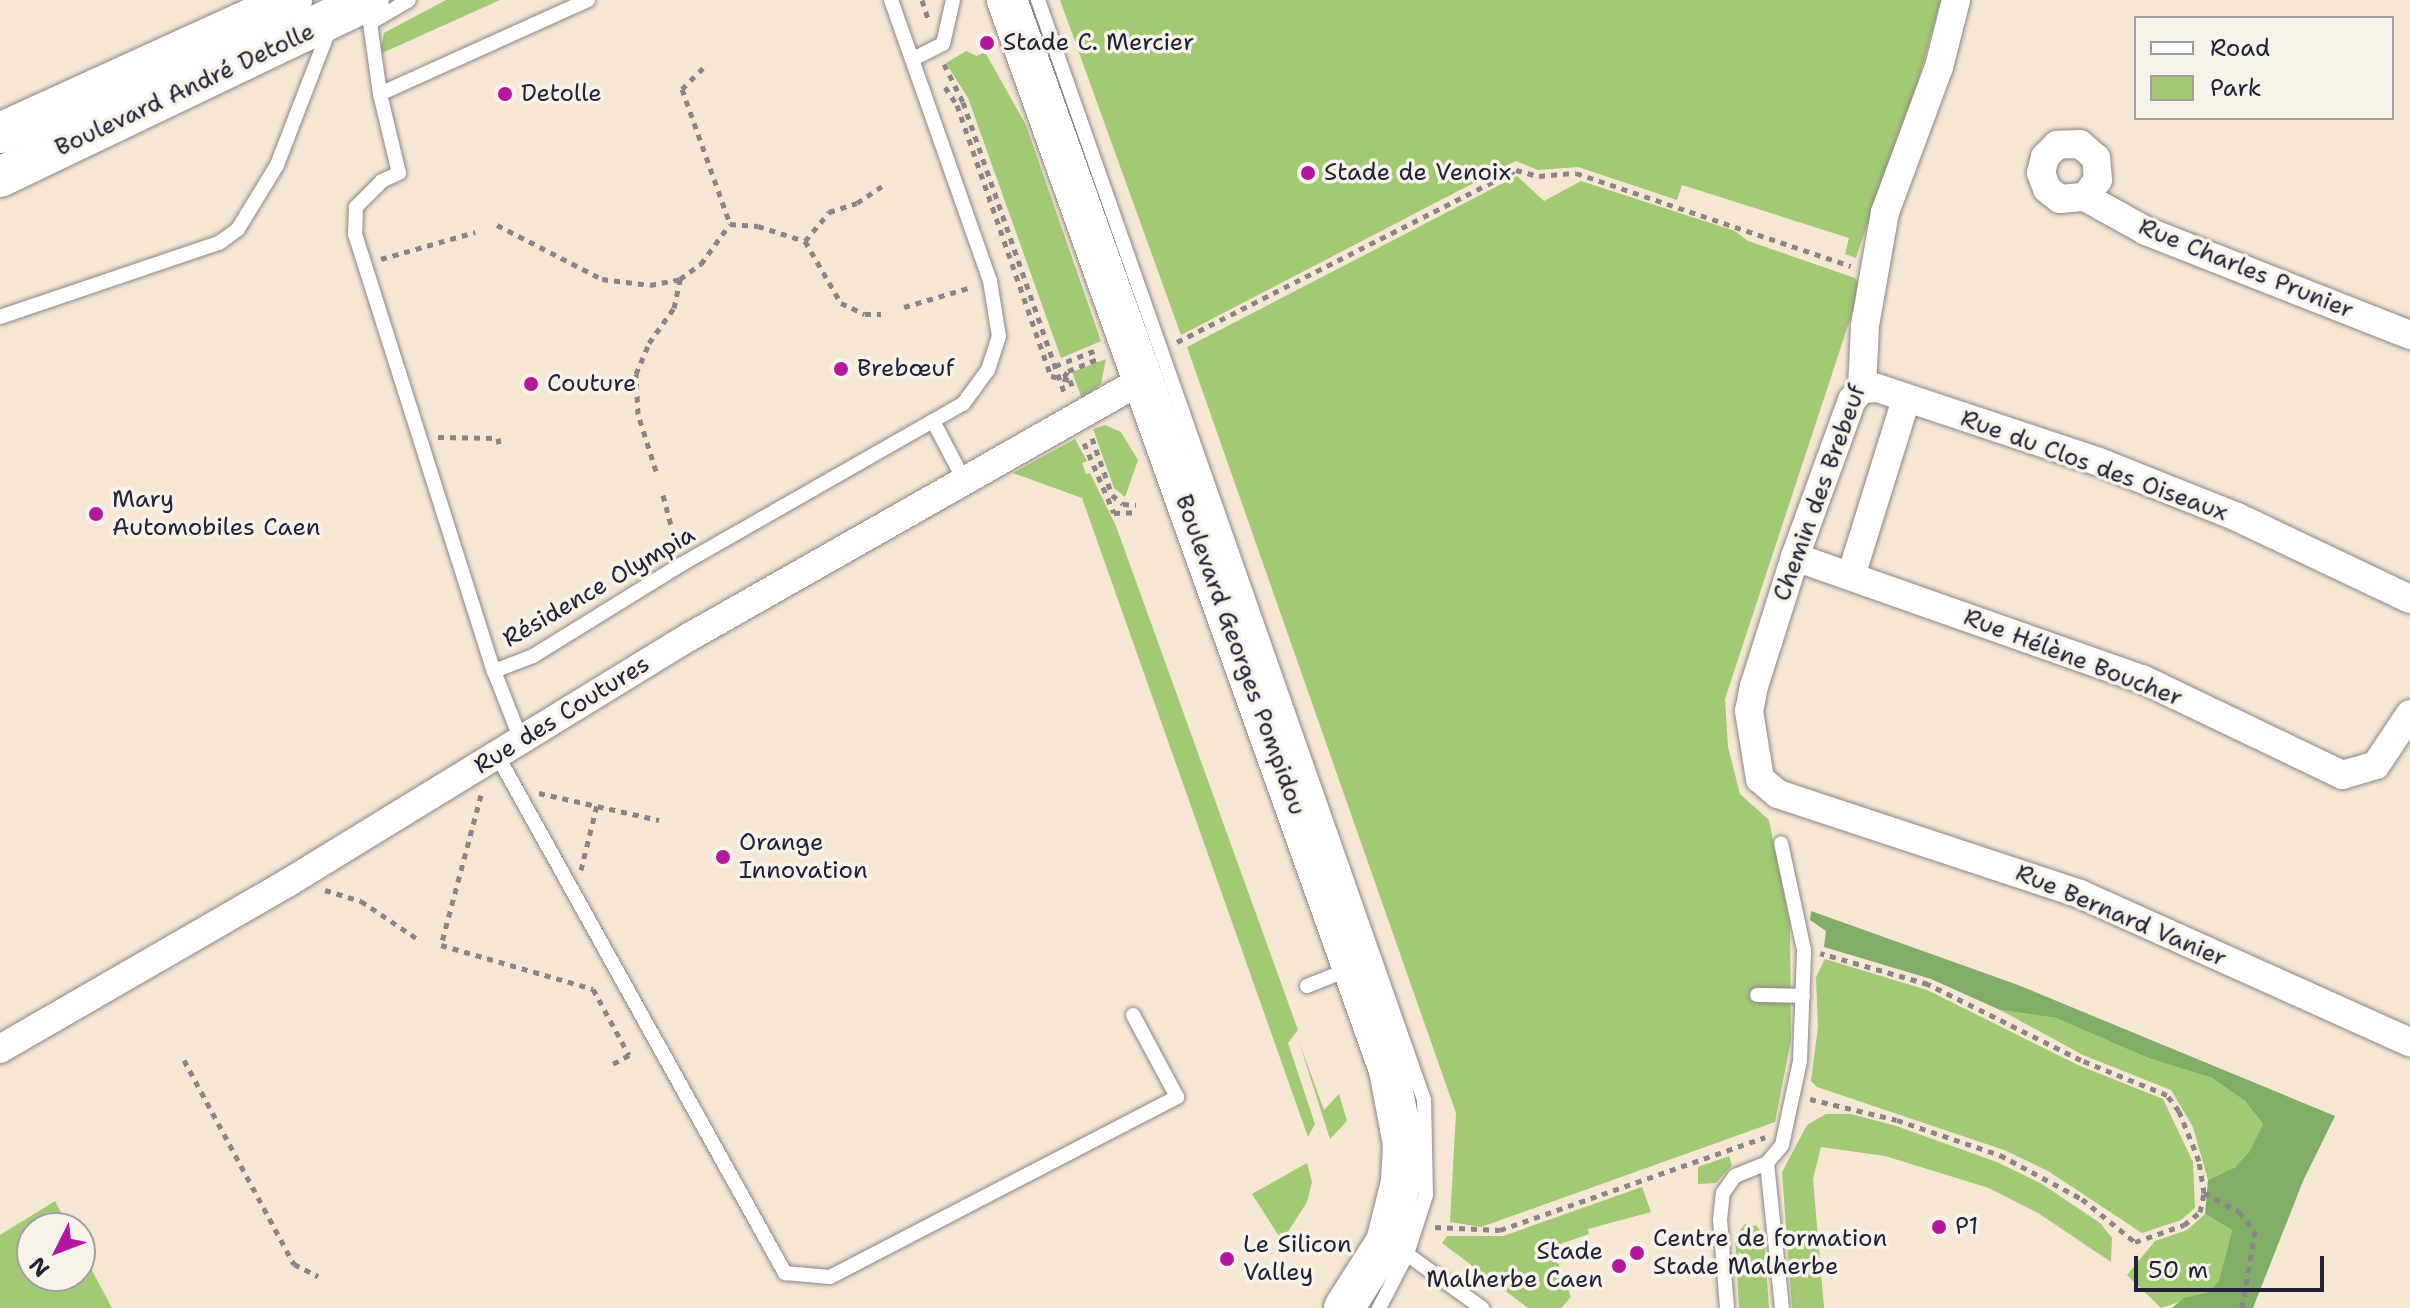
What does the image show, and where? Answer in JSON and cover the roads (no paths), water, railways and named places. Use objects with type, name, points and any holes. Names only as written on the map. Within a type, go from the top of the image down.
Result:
[{"type":"street","name":"Boulevard André Detolle","points":[[0,133],[292,0]]},
{"type":"street","name":"Boulevard André Detolle","points":[[0,177],[333,20],[369,0]]},
{"type":"street","name":"Boulevard Georges Pompidou","points":[[990,0],[1146,381]]},
{"type":"street","name":"Boulevard Georges Pompidou","points":[[1007,0],[1146,381],[1331,976],[1382,1125],[1381,1175],[1394,1239],[1344,1308]]},
{"type":"street","name":"Chemin des Brebeuf","points":[[1778,794],[1756,769],[1749,711],[1795,557],[1852,400],[1862,389],[1874,274],[1899,163],[1939,67],[1956,0]]},
{"type":"street","points":[[56,107],[73,142]]},
{"type":"street","name":"Rue Charles Prunier","points":[[2085,197],[2146,231],[2410,335]]},
{"type":"street","name":"Rue des Coutures","points":[[0,1049],[277,890],[691,636],[964,480],[1146,381]]},
{"type":"street","name":"Rue du Clos des Oiseaux","points":[[1862,389],[1906,399],[2168,489],[2410,599]]},
{"type":"street","points":[[1851,576],[1906,399]]},
{"type":"street","name":"Rue Hélène Boucher","points":[[1795,557],[2142,679],[2342,775],[2376,765],[2410,714]]},
{"type":"street","name":"Rue Bernard Vanier","points":[[1778,794],[2080,894],[2410,1042]]},
{"type":"street","name":"Boulevard Georges Pompidou","points":[[1324,1308],[1394,1239]]},
{"type":"lane","points":[[409,0],[370,23],[380,94],[588,0]]},
{"type":"lane","name":"Résidence Olympia","points":[[380,94],[399,173],[382,181],[356,207],[355,234],[494,671],[533,656],[682,564],[963,404],[996,353],[999,337],[990,281],[915,58],[891,0]]},
{"type":"lane","points":[[915,58],[948,37],[953,0]]},
{"type":"lane","points":[[1038,0],[1146,381],[1415,1065],[1428,1132],[1426,1195],[1394,1239],[1379,1308]]},
{"type":"lane","points":[[0,317],[219,243],[238,229],[277,165],[333,20]]},
{"type":"lane","points":[[933,421],[964,480]]},
{"type":"lane","points":[[494,671],[521,740]]},
{"type":"lane","points":[[497,755],[785,1273],[830,1277],[1177,1097],[1133,1015]]},
{"type":"lane","points":[[1727,1308],[1720,1220],[1723,1193],[1735,1176],[1767,1163],[1788,1129],[1795,1096],[1804,950],[1781,843]]},
{"type":"lane","points":[[1757,995],[1803,996]]},
{"type":"lane","points":[[1767,1163],[1782,1308]]},
{"type":"lane","points":[[1394,1239],[1482,1308]]},
{"type":"place","name":"Stade C. Mercier","points":[[987,43]]},
{"type":"place","name":"Detolle","points":[[505,94]]},
{"type":"place","name":"Stade de Venoix","points":[[1308,173]]},
{"type":"place","name":"Brebœuf","points":[[841,369]]},
{"type":"place","name":"Couture","points":[[531,384]]},
{"type":"place","name":"Mary Automobiles Caen","points":[[96,514]]},
{"type":"place","name":"Orange Innovation","points":[[723,857]]},
{"type":"place","name":"P1","points":[[1939,1227]]},
{"type":"place","name":"Centre de formation Stade Malherbe","points":[[1637,1253]]},
{"type":"place","name":"Le Silicon Valley","points":[[1227,1259]]},
{"type":"place","name":"Stade Malherbe Caen","points":[[1619,1266]]}]
